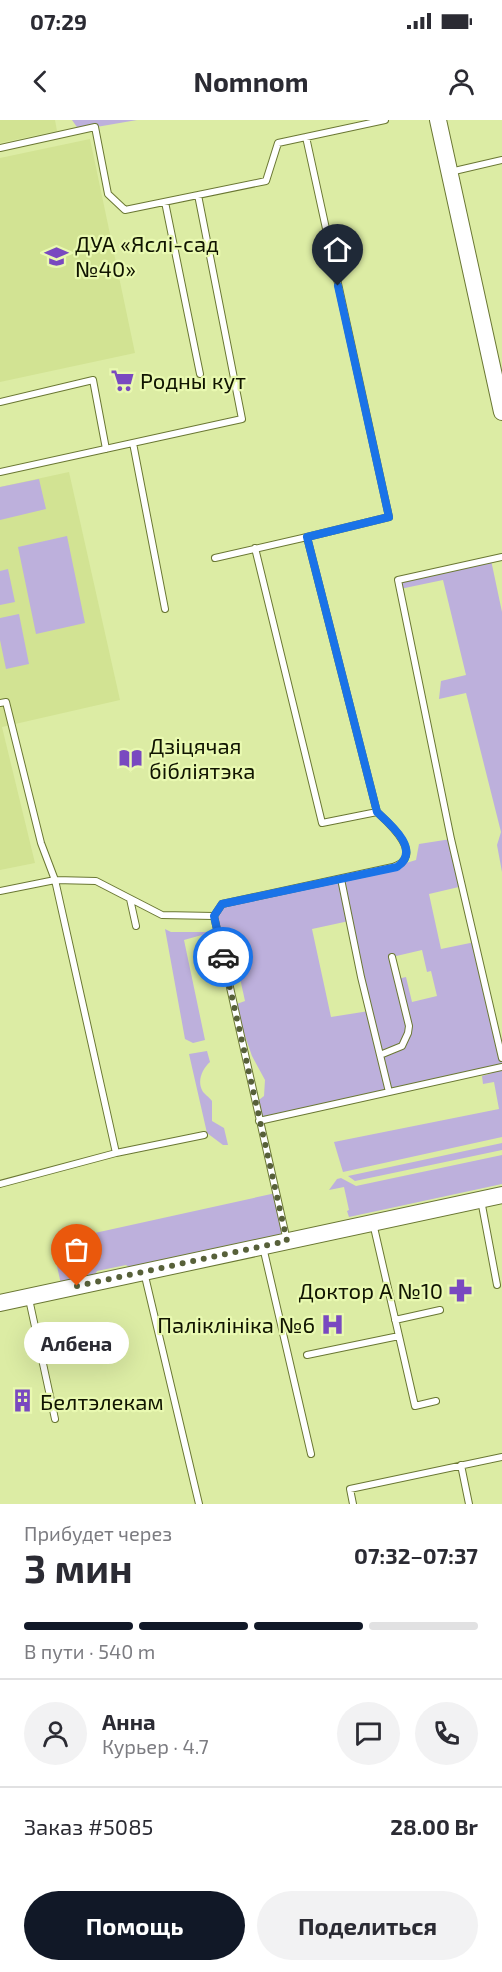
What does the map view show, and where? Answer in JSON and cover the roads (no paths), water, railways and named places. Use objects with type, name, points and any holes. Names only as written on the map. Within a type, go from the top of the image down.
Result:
[{"type":"main road","points":[[438,120],[502,412]]},
{"type":"main road","points":[[1,1299],[28,1297],[502,1195]]},
{"type":"lane","points":[[0,147],[95,127],[108,195],[125,210],[266,181],[278,143],[386,120]]},
{"type":"lane","points":[[215,558],[389,517],[306,137]]},
{"type":"lane","points":[[449,172],[502,160]]},
{"type":"lane","points":[[0,472],[242,419],[198,195]]},
{"type":"lane","points":[[165,202],[200,374]]},
{"type":"lane","points":[[0,402],[93,380],[106,449]]},
{"type":"lane","points":[[133,443],[165,609]]},
{"type":"lane","points":[[287,1241],[214,916],[222,904],[397,867],[404,858],[404,838],[377,812],[307,537]]},
{"type":"lane","points":[[255,548],[322,822],[377,812]]},
{"type":"lane","points":[[502,557],[398,580],[451,836],[502,1058]]},
{"type":"lane","points":[[0,704],[6,702],[40,843],[55,880],[116,1154]]},
{"type":"lane","points":[[341,879],[389,1092]]},
{"type":"lane","points":[[0,891],[55,880],[96,881],[162,915],[214,916]]},
{"type":"lane","points":[[130,899],[136,926]]},
{"type":"lane","points":[[380,1055],[402,1046],[408,1033],[408,1019],[392,957]]},
{"type":"lane","points":[[259,1121],[502,1067]]},
{"type":"lane","points":[[0,1184],[116,1154],[204,1135]]},
{"type":"lane","points":[[481,1199],[497,1285]]},
{"type":"lane","points":[[372,1223],[415,1406],[436,1401]]},
{"type":"lane","points":[[263,1246],[311,1454]]},
{"type":"lane","points":[[144,1272],[199,1504]]},
{"type":"lane","points":[[28,1297],[55,1419]]},
{"type":"lane","points":[[395,1320],[440,1310]]},
{"type":"lane","points":[[307,1355],[399,1336]]},
{"type":"lane","points":[[353,1504],[350,1489],[502,1457]]},
{"type":"lane","points":[[461,1465],[469,1504]]},
{"type":"place","name":"ДУА «Яслі-сад №40»","points":[[57,256]]},
{"type":"place","name":"Родны кут","points":[[122,380]]},
{"type":"place","name":"Дзіцячая бібліятэка","points":[[131,758]]},
{"type":"place","name":"Албена","points":[[77,1286]]},
{"type":"place","name":"Доктор А №10","points":[[461,1290]]},
{"type":"place","name":"Паліклініка №6","points":[[333,1324]]},
{"type":"place","name":"Белтэлекам","points":[[22,1401]]}]
